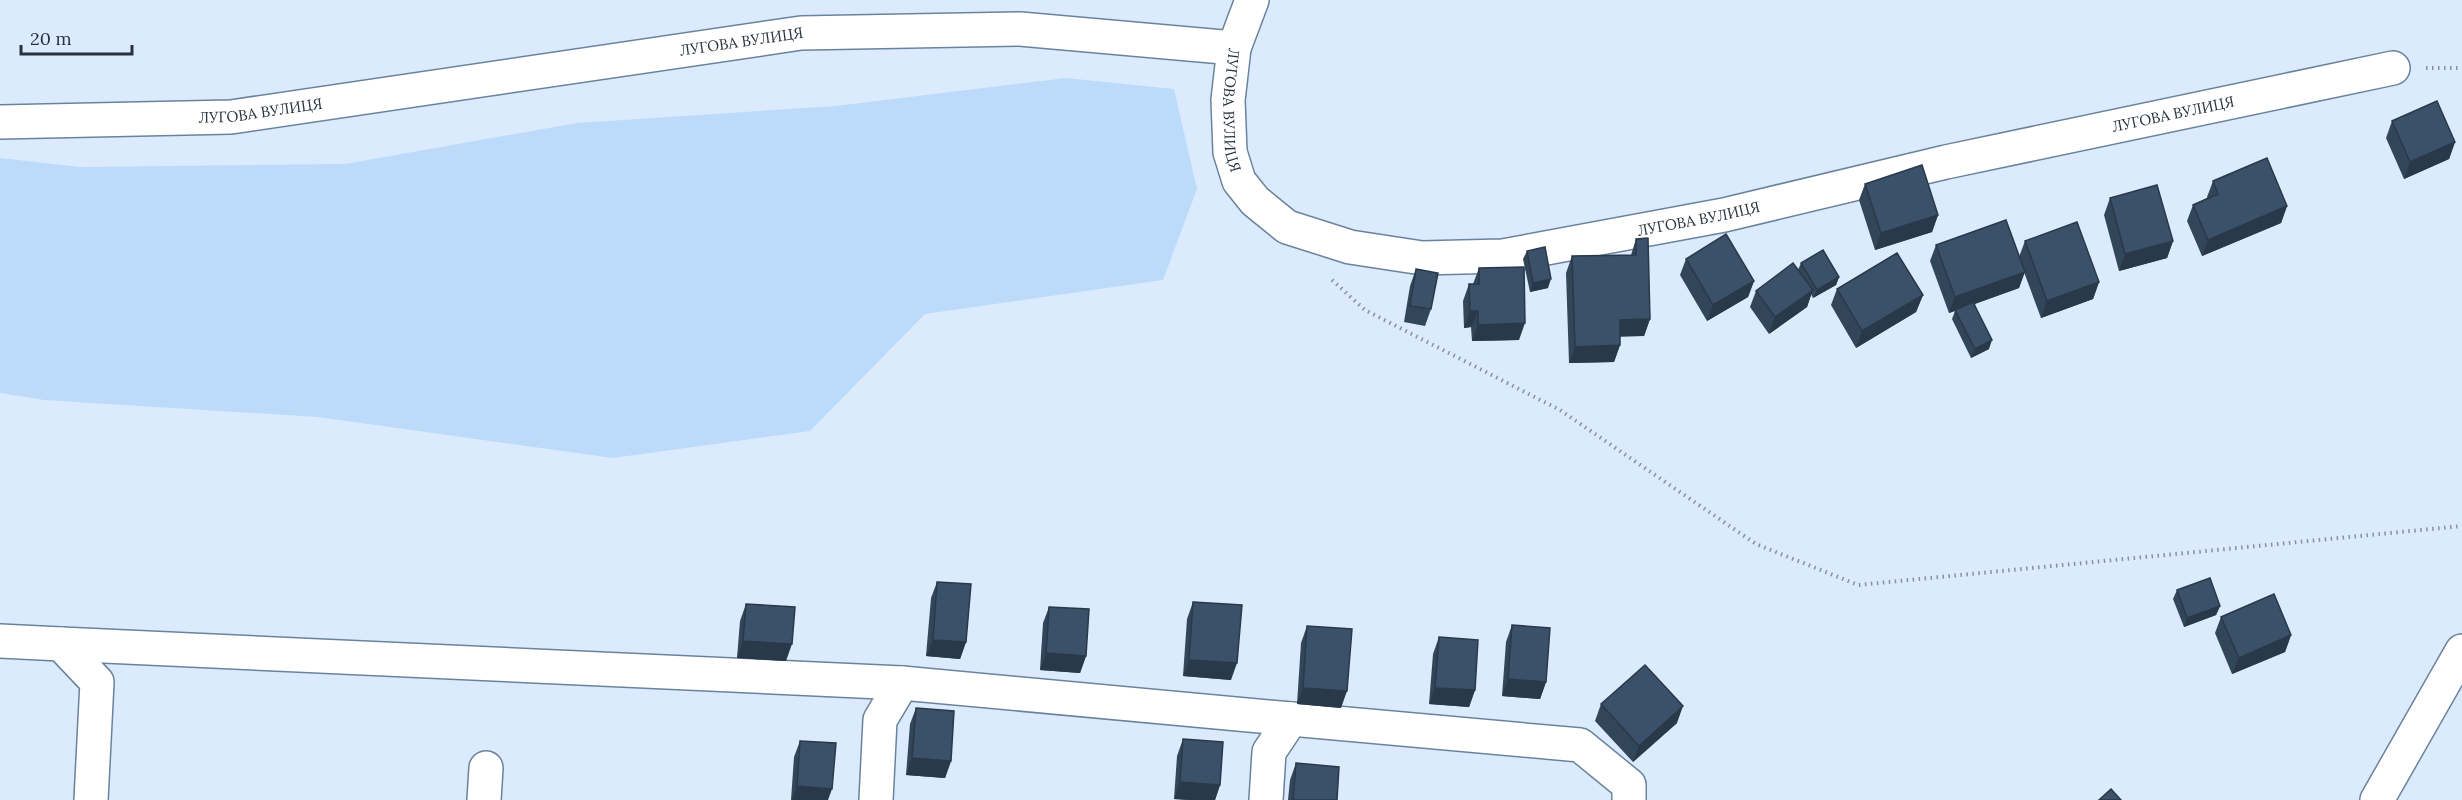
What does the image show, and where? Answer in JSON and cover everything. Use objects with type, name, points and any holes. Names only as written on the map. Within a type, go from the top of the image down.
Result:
[{"type":"street","points":[[1234,48],[1252,0]]},
{"type":"street","name":"ЛУГОВА ВУЛИЦЯ","points":[[0,122],[231,117],[801,33],[1020,29],[1234,48],[1228,100],[1230,152],[1239,181],[1255,201],[1287,227],[1350,247],[1422,258],[1503,256],[1724,215],[1946,162],[2393,68]]},
{"type":"street","points":[[0,641],[902,683],[1580,745],[1633,795]]},
{"type":"street","points":[[62,644],[97,682],[91,800]]},
{"type":"street","points":[[2377,800],[2462,651]]},
{"type":"street","points":[[876,800],[880,720],[902,683]]},
{"type":"street","points":[[1266,800],[1269,752],[1291,719]]},
{"type":"street","points":[[484,800],[486,768]]},
{"type":"path","points":[[1318,237],[1329,278],[1365,310],[1560,410],[1756,544],[1858,585],[2462,526]]},
{"type":"shaded area","points":[[1066,78],[1174,89],[1197,189],[1163,280],[925,314],[810,431],[613,458],[318,417],[44,400],[0,393],[0,158],[80,167],[345,164],[577,123],[836,106]]},
{"type":"building","points":[[2437,101],[2455,142],[2410,162],[2392,121]]},
{"type":"building","points":[[2267,158],[2287,206],[2208,240],[2193,205],[2218,194],[2213,181]]},
{"type":"building","points":[[1922,165],[1938,215],[1881,233],[1865,184]]},
{"type":"building","points":[[2157,185],[2173,241],[2125,254],[2110,198]]},
{"type":"building","points":[[2006,220],[2025,272],[1955,297],[1936,245]]},
{"type":"building","points":[[2077,222],[2099,282],[2047,301],[2025,241]]},
{"type":"building","points":[[1726,234],[1754,281],[1713,305],[1686,259]]},
{"type":"building","points":[[1648,238],[1650,319],[1620,320],[1620,345],[1575,347],[1572,256],[1636,255],[1636,239]]},
{"type":"building","points":[[1545,247],[1551,279],[1533,283],[1527,251]]},
{"type":"building","points":[[1823,250],[1839,277],[1817,290],[1801,263]]},
{"type":"building","points":[[1897,253],[1923,295],[1862,331],[1837,289]]},
{"type":"building","points":[[1793,263],[1813,290],[1775,317],[1756,291]]},
{"type":"building","points":[[1524,267],[1525,323],[1478,325],[1478,311],[1470,311],[1469,284],[1479,284],[1479,268]]},
{"type":"building","points":[[1416,269],[1438,273],[1431,309],[1410,306]]},
{"type":"building","points":[[1973,302],[1992,340],[1975,349],[1955,310]]},
{"type":"building","points":[[2210,578],[2220,606],[2187,618],[2177,590]]},
{"type":"building","points":[[937,582],[971,584],[966,642],[933,640]]},
{"type":"building","points":[[2274,594],[2291,635],[2239,658],[2221,617]]},
{"type":"building","points":[[1193,602],[1242,605],[1237,663],[1189,660]]},
{"type":"building","points":[[746,604],[795,607],[792,644],[743,641]]},
{"type":"building","points":[[1049,607],[1089,609],[1086,656],[1046,653]]},
{"type":"building","points":[[1512,625],[1550,628],[1546,682],[1508,679]]},
{"type":"building","points":[[1307,626],[1352,629],[1347,691],[1303,688]]},
{"type":"building","points":[[1439,637],[1478,640],[1475,690],[1435,688]]},
{"type":"building","points":[[1645,665],[1683,706],[1639,746],[1601,704]]},
{"type":"building","points":[[916,708],[954,711],[951,761],[912,758]]},
{"type":"building","points":[[1183,739],[1223,742],[1220,785],[1180,782]]},
{"type":"building","points":[[800,741],[836,743],[832,789],[797,786]]},
{"type":"building","points":[[1296,763],[1339,767],[1337,800],[1293,800]]},
{"type":"building","points":[[2111,789],[2121,800],[2099,800]]}]
